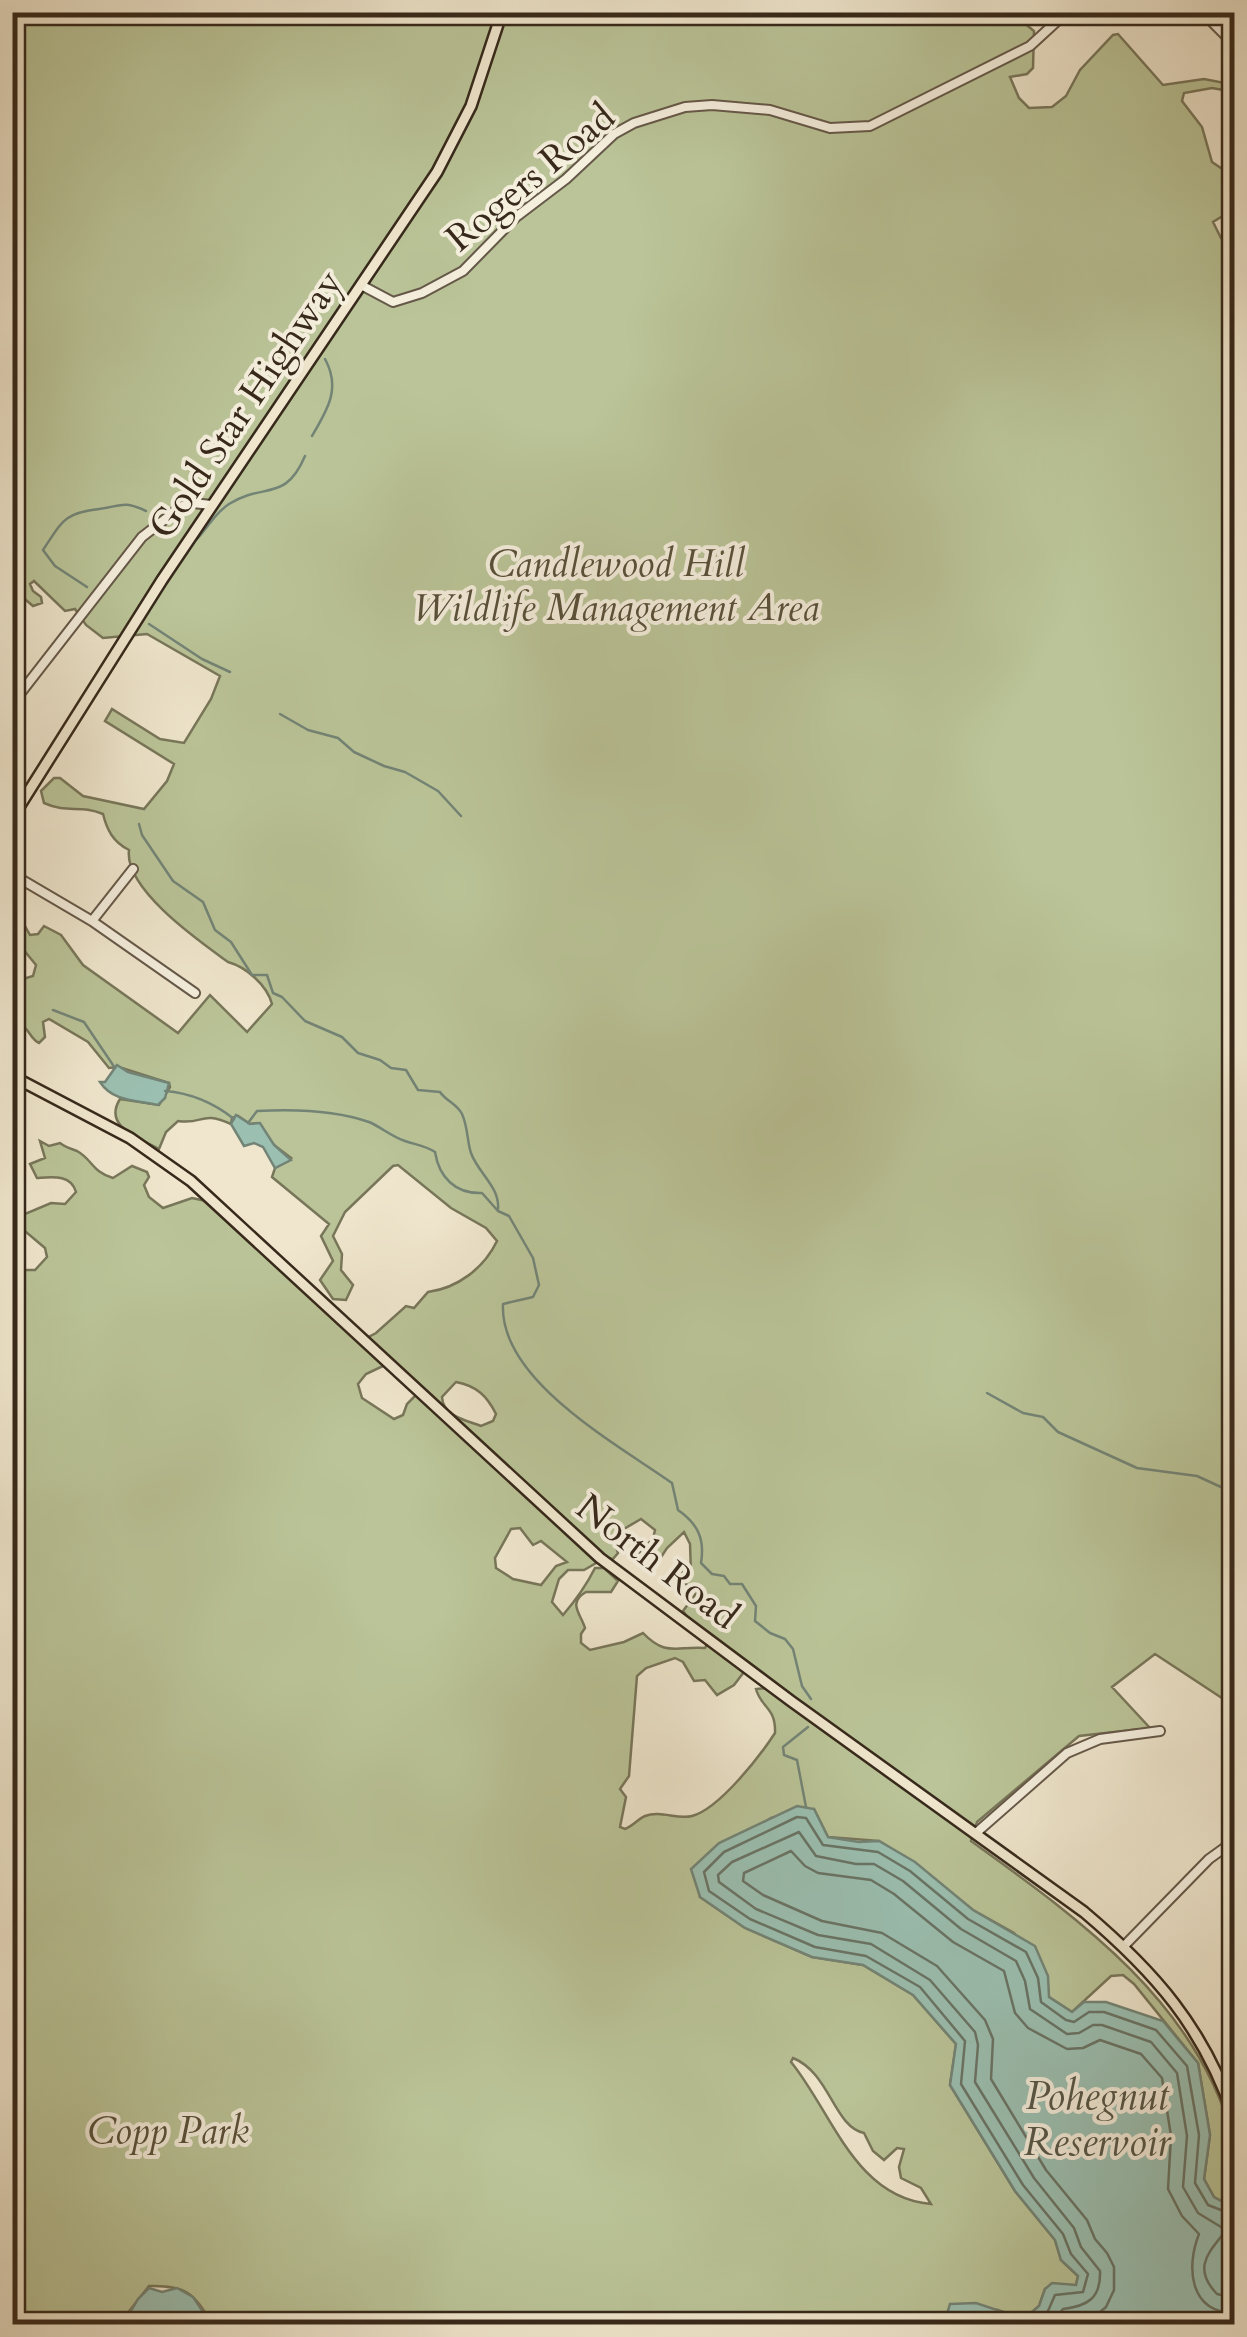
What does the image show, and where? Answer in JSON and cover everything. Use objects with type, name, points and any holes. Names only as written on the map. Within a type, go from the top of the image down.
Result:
[{"type":"main road","name":"Gold Star Highway","points":[[12,818],[105,667],[448,152],[485,70],[502,12]]},
{"type":"main road","name":"North Road","points":[[12,1076],[130,1138],[191,1181],[600,1558],[1084,1912],[1124,1946],[1174,1999],[1191,2024],[1215,2066],[1234,2117]]},
{"type":"street","name":"Rogers Road","points":[[362,285],[393,302],[451,279],[474,262],[516,217],[566,179],[614,134],[634,123],[685,108],[712,105],[770,110],[830,128],[870,126],[1030,46],[1067,12]]},
{"type":"street","points":[[1202,12],[1234,44]]},
{"type":"street","points":[[12,704],[142,537],[182,506],[211,506]]},
{"type":"street","points":[[92,922],[132,869]]},
{"type":"street","points":[[12,874],[92,922],[194,993]]},
{"type":"street","points":[[976,1833],[1068,1754],[1100,1739],[1160,1731]]},
{"type":"street","points":[[1124,1946],[1209,1859],[1234,1841]]},
{"type":"green space","points":[[13,13],[979,13],[1006,23],[1023,22],[1034,31],[1033,68],[1027,74],[1010,77],[1019,98],[1029,108],[1052,107],[1066,96],[1080,70],[1118,34],[1163,85],[1204,79],[1225,83],[1227,87],[1223,90],[1184,93],[1182,101],[1202,127],[1212,162],[1234,177],[1234,209],[1213,222],[1221,238],[1234,249],[1234,1706],[1155,1654],[1112,1687],[1150,1728],[1079,1736],[977,1822],[971,1841],[1092,1933],[1163,2005],[1216,2090],[1235,2147],[1234,2208],[1214,2197],[1204,2179],[1210,2135],[1198,2063],[1134,1984],[1123,1975],[1111,1976],[1072,2012],[1049,1997],[1047,1976],[1014,1933],[973,1910],[915,1863],[879,1841],[828,1837],[814,1809],[771,1818],[760,1826],[700,1897],[745,1928],[812,1957],[863,1965],[913,1995],[956,2044],[950,2085],[1015,2191],[1055,2240],[1061,2260],[1078,2276],[1076,2285],[1045,2289],[1039,2306],[1024,2319],[998,2310],[951,2305],[944,2324],[212,2324],[188,2293],[172,2287],[149,2286],[119,2324],[13,2324],[13,1263],[24,1270],[35,1270],[47,1257],[45,1248],[20,1227],[20,1216],[51,1203],[65,1204],[76,1192],[65,1179],[37,1178],[30,1164],[45,1158],[40,1141],[49,1146],[60,1143],[77,1151],[113,1178],[132,1166],[147,1172],[149,1177],[144,1185],[149,1197],[163,1208],[192,1198],[206,1201],[359,1342],[376,1333],[406,1306],[414,1308],[428,1292],[469,1275],[497,1241],[486,1228],[451,1208],[398,1165],[393,1166],[345,1212],[333,1236],[342,1254],[341,1270],[353,1285],[346,1300],[333,1299],[320,1280],[333,1261],[321,1236],[329,1224],[272,1177],[275,1168],[291,1158],[274,1145],[257,1123],[250,1124],[238,1116],[232,1118],[231,1124],[213,1118],[178,1121],[166,1132],[159,1149],[125,1130],[116,1117],[116,1108],[120,1099],[159,1105],[169,1083],[119,1067],[109,1068],[88,1042],[49,1019],[43,1022],[45,1037],[39,1043],[22,1025],[13,1026],[13,982],[33,976],[36,965],[14,938],[12,903],[30,935],[38,934],[44,926],[61,935],[83,965],[178,1033],[210,995],[247,1032],[272,1004],[255,978],[200,941],[150,897],[138,881],[129,850],[112,835],[103,814],[52,806],[44,803],[41,791],[54,778],[60,778],[83,796],[144,809],[167,781],[174,764],[105,721],[112,709],[160,739],[184,743],[220,676],[147,634],[103,638],[86,625],[75,609],[65,611],[34,581],[30,584],[42,603],[33,606],[13,589]],"holes":[[[385,1365],[416,1395],[403,1415],[394,1419],[362,1398],[358,1384],[366,1374]],[[456,1382],[481,1393],[496,1414],[493,1421],[481,1426],[456,1416],[442,1397]],[[641,1519],[655,1530],[653,1539],[634,1557],[650,1574],[667,1548],[684,1532],[690,1544],[691,1573],[686,1575],[679,1569],[676,1577],[697,1592],[683,1611],[707,1644],[705,1648],[665,1648],[643,1633],[590,1650],[581,1643],[585,1628],[577,1600],[586,1592],[611,1592],[618,1581],[604,1568],[595,1568],[563,1615],[552,1602],[559,1579],[568,1570],[584,1570],[605,1558],[613,1559],[618,1553],[614,1541],[617,1533]],[[520,1528],[533,1545],[541,1541],[567,1562],[556,1566],[541,1585],[513,1579],[496,1568],[495,1558],[511,1529]],[[675,1658],[683,1662],[694,1681],[705,1680],[717,1695],[734,1685],[744,1672],[768,1688],[756,1689],[771,1713],[775,1733],[738,1780],[703,1811],[686,1817],[651,1814],[625,1829],[620,1827],[626,1797],[620,1789],[629,1776],[637,1676],[646,1668]],[[793,2058],[815,2075],[845,2121],[864,2133],[873,2151],[884,2160],[897,2148],[904,2149],[899,2167],[901,2178],[921,2188],[931,2204],[905,2198],[864,2170],[791,2062]]]},
{"type":"water","points":[[117,1065],[128,1072],[169,1083],[165,1098],[158,1105],[126,1099],[105,1089],[100,1082],[105,1082]]},
{"type":"water","points":[[236,1115],[250,1124],[260,1123],[274,1145],[291,1160],[275,1168],[263,1147],[254,1143],[244,1146],[231,1124]]},
{"type":"water","name":"Pohegnut Reservoir","points":[[797,1806],[814,1809],[828,1837],[879,1841],[915,1862],[973,1910],[1035,1946],[1048,1976],[1049,1997],[1072,2012],[1084,2002],[1106,2002],[1163,2021],[1198,2063],[1210,2135],[1204,2179],[1214,2197],[1234,2208],[1228,2270],[1234,2286],[1234,2324],[944,2324],[950,2304],[976,2303],[1024,2319],[1039,2306],[1045,2289],[1052,2283],[1076,2285],[1078,2276],[1061,2260],[1055,2240],[1015,2191],[950,2085],[956,2044],[913,1995],[863,1965],[812,1957],[745,1928],[700,1897],[691,1869],[719,1843]]},
{"type":"water","points":[[149,2288],[162,2292],[177,2288],[193,2297],[211,2324],[123,2324]]},
{"type":"waterway","points":[[312,436],[332,389],[325,359]]},
{"type":"waterway","points":[[197,539],[229,504],[290,480],[305,456]]},
{"type":"waterway","points":[[87,587],[55,566],[43,550],[60,526],[78,513],[118,505],[146,511]]},
{"type":"waterway","points":[[149,624],[202,659],[230,672]]},
{"type":"waterway","points":[[280,714],[308,730],[338,738],[354,752],[384,766],[405,772],[438,791],[461,816]]},
{"type":"waterway","points":[[139,824],[142,835],[173,881],[203,902],[215,930],[231,942],[252,975],[267,975],[273,993],[305,1021],[342,1037],[358,1053],[391,1068],[406,1070],[418,1090],[440,1092],[457,1108],[464,1119],[471,1153],[496,1194],[498,1209]]},
{"type":"waterway","points":[[53,1010],[84,1022],[115,1068]]},
{"type":"waterway","points":[[165,1091],[201,1100],[234,1119]]},
{"type":"waterway","points":[[248,1123],[257,1111],[285,1110],[328,1113],[369,1122],[435,1152],[440,1169],[450,1182],[464,1191],[482,1193],[498,1211],[509,1216],[533,1258],[539,1285],[533,1297],[503,1304],[507,1332],[520,1359],[565,1407],[672,1483],[678,1510],[698,1533],[701,1563],[730,1584],[742,1584],[756,1606],[755,1621],[785,1639],[793,1649],[802,1686],[811,1699]]},
{"type":"waterway","points":[[987,1393],[1023,1413],[1043,1417],[1058,1432],[1137,1468],[1197,1476],[1234,1493]]},
{"type":"waterway","points":[[806,1807],[797,1760],[784,1755],[783,1747],[808,1727]]},
{"type":"park label","name":"Candlewood Hill Wildlife Management Area","points":[[616,585]]},
{"type":"park label","name":"Copp Park","points":[[168,2130]]}]
